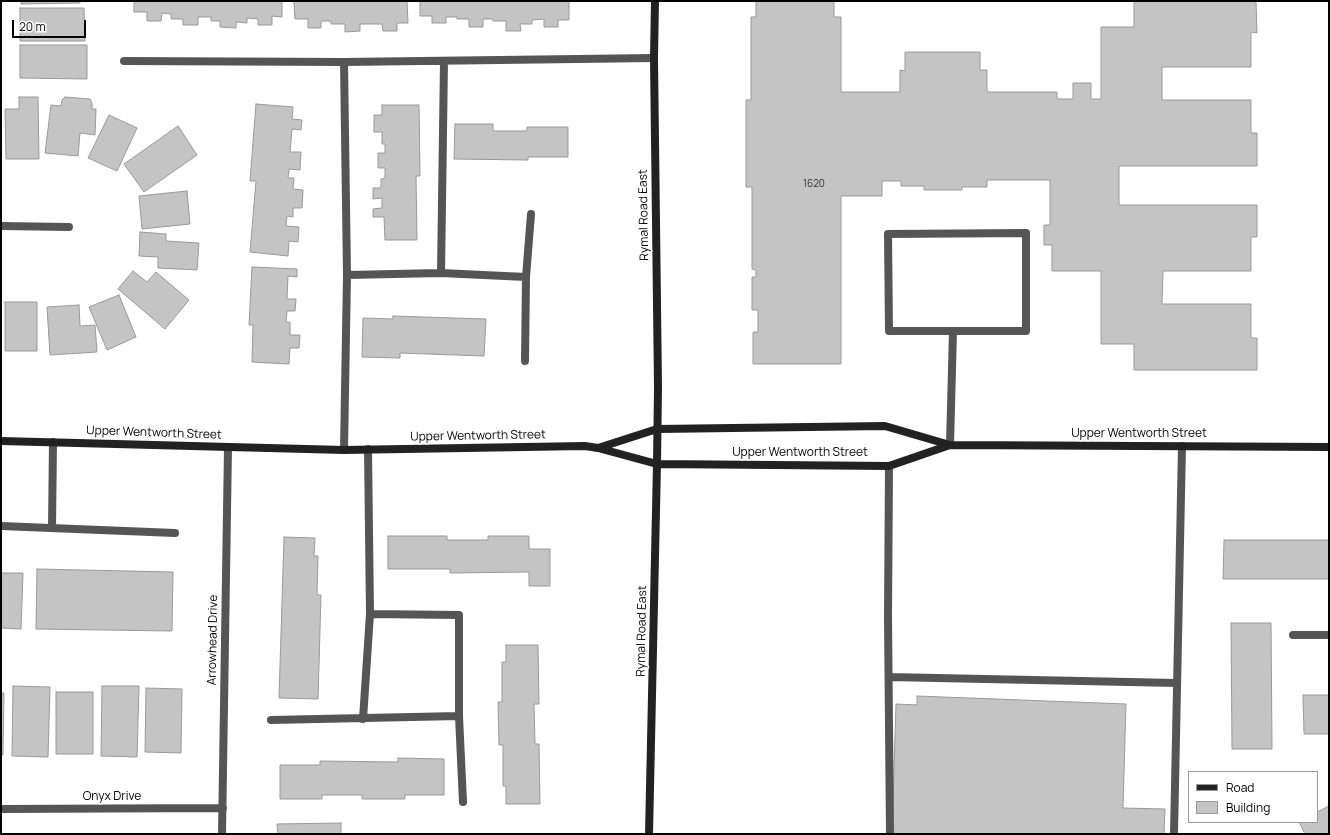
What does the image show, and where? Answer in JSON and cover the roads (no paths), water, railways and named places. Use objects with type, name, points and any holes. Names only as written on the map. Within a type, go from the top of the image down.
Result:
[{"type":"main road","name":"Rymal Road East","points":[[649,834],[657,464],[654,58],[655,1]]},
{"type":"main road","name":"Upper Wentworth Street","points":[[657,429],[885,426],[950,445],[1329,447]]},
{"type":"main road","points":[[598,448],[657,429]]},
{"type":"main road","name":"Upper Wentworth Street","points":[[1,441],[344,450],[585,446],[598,448],[657,464],[889,466],[950,445]]},
{"type":"street","points":[[124,61],[344,62],[654,58]]},
{"type":"street","points":[[441,272],[444,61]]},
{"type":"street","points":[[344,62],[347,275],[344,450]]},
{"type":"street","points":[[525,361],[526,277],[531,214]]},
{"type":"street","points":[[1,226],[69,227]]},
{"type":"street","points":[[888,234],[1026,234],[1026,331],[953,331],[888,331],[888,234]]},
{"type":"street","points":[[347,275],[441,272],[526,277]]},
{"type":"street","points":[[950,445],[953,331]]},
{"type":"street","points":[[52,528],[53,442]]},
{"type":"street","points":[[1174,834],[1182,446]]},
{"type":"street","name":"Arrowhead Drive","points":[[222,834],[228,447]]},
{"type":"street","points":[[363,719],[370,614],[368,450]]},
{"type":"street","points":[[889,466],[890,834]]},
{"type":"street","points":[[1,526],[175,533]]},
{"type":"street","points":[[370,614],[459,615],[459,716],[463,802]]},
{"type":"street","points":[[1293,635],[1329,635]]},
{"type":"street","points":[[889,677],[1177,683]]},
{"type":"street","points":[[271,720],[459,716]]},
{"type":"street","name":"Onyx Drive","points":[[1,810],[223,808]]}]
